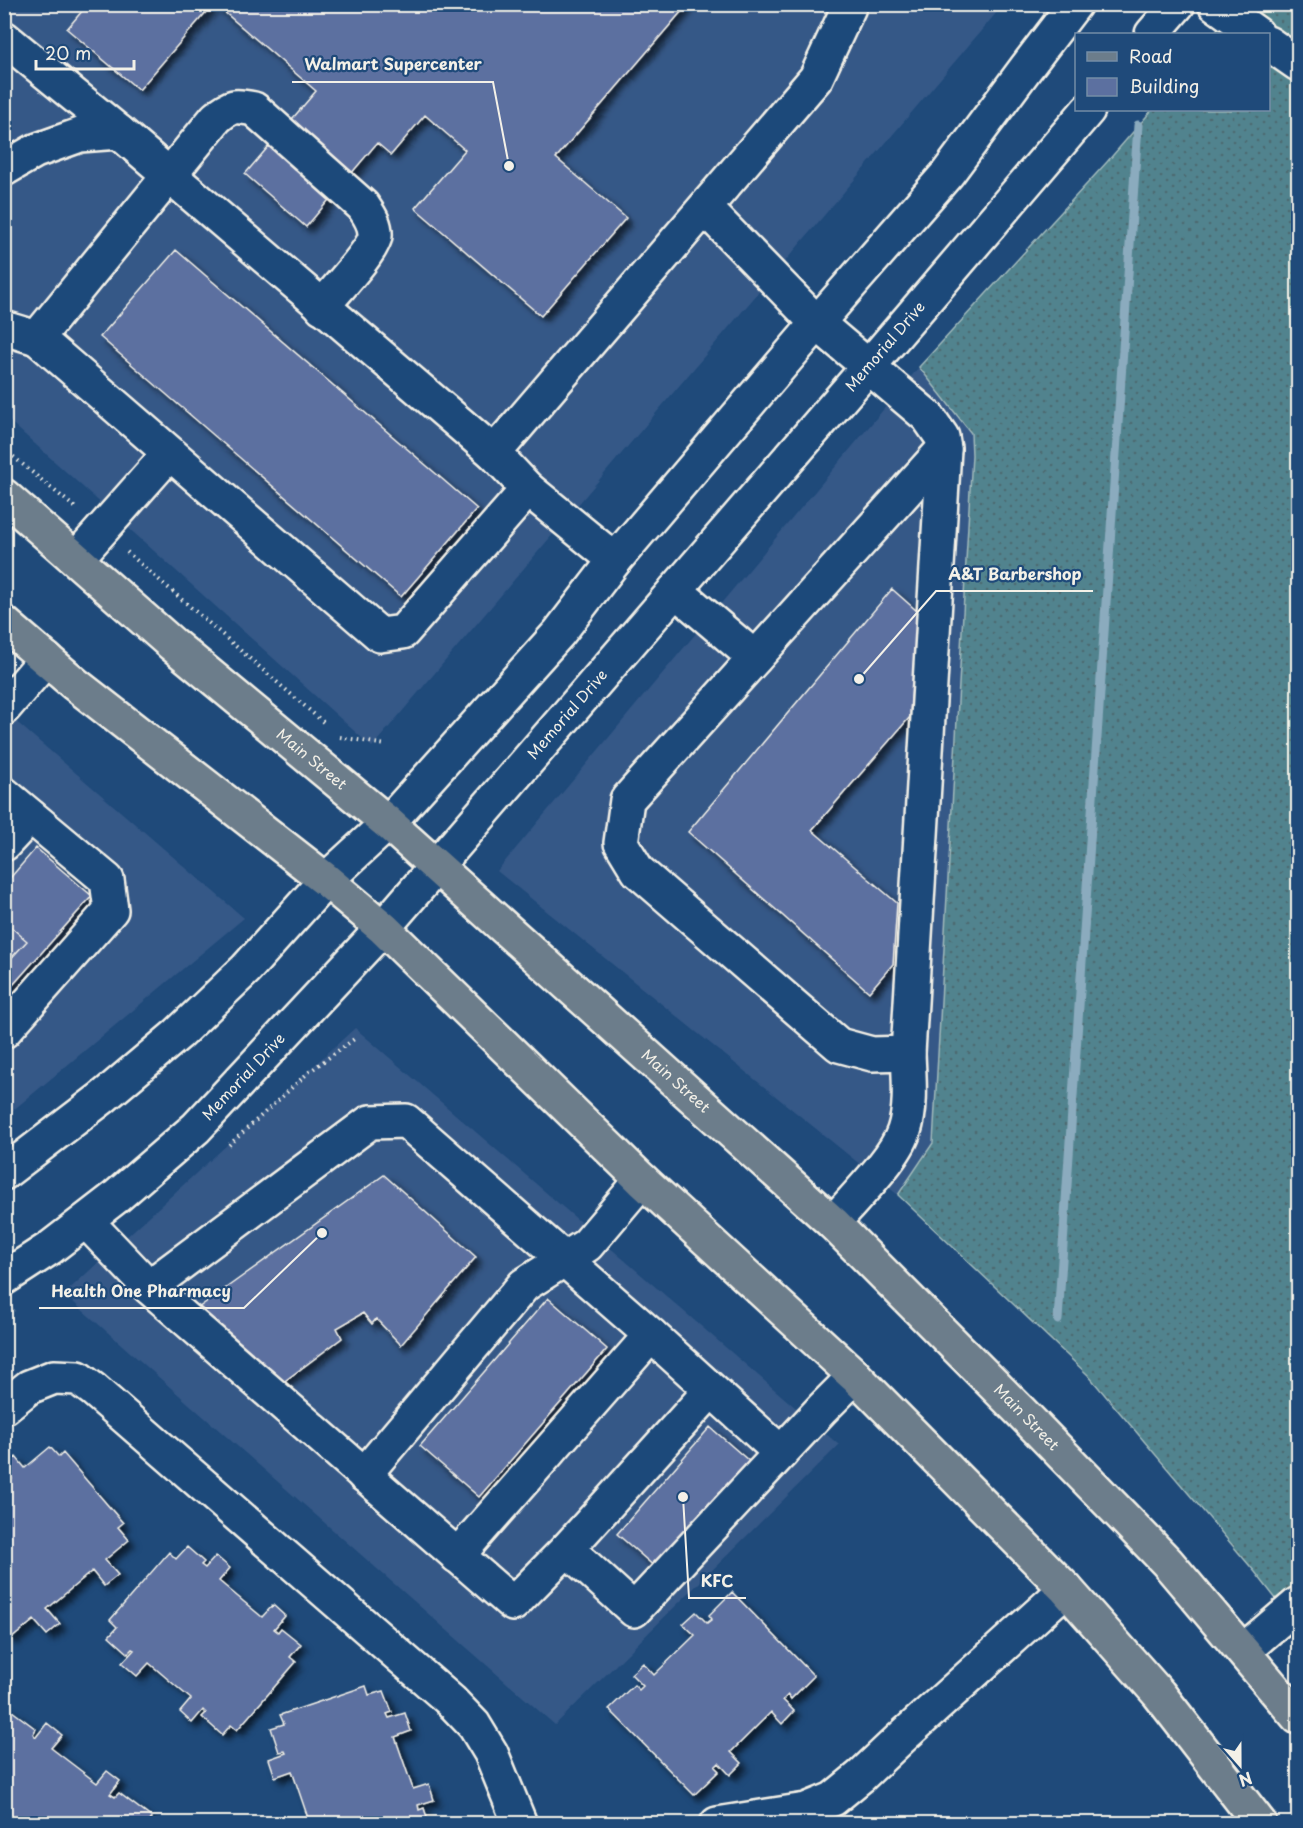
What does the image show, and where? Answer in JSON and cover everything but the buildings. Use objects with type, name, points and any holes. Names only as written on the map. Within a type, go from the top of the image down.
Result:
[{"type":"main road","name":"Main Street","points":[[4,496],[172,644],[388,823],[833,1223],[1167,1562],[1299,1717]]},
{"type":"main road","points":[[4,623],[75,684],[326,880],[383,928],[642,1180],[855,1376],[1066,1589],[1159,1694],[1260,1824]]},
{"type":"street","points":[[4,1173],[102,1098],[178,1034],[246,969],[326,880],[388,823],[559,633],[615,560],[948,173],[1075,4]]},
{"type":"street","points":[[1153,33],[1178,4]]},
{"type":"street","points":[[1215,4],[1256,33]]},
{"type":"street","points":[[494,453],[816,78],[849,7]]},
{"type":"street","points":[[4,39],[119,132],[494,453],[528,489],[615,560]]},
{"type":"street","points":[[1270,44],[1299,64]]},
{"type":"street","points":[[37,339],[216,118],[227,108],[238,106],[254,109],[363,206],[372,219],[375,236],[369,250],[322,307]]},
{"type":"street","name":"Memorial Drive","points":[[4,1278],[117,1197],[196,1128],[383,928],[1087,111]]},
{"type":"street","points":[[4,169],[35,151],[80,135],[119,132]]},
{"type":"street","points":[[705,208],[817,323],[928,417],[942,437],[944,449],[908,1053],[909,1100],[903,1132],[891,1155],[833,1223]]},
{"type":"street","points":[[4,328],[37,339],[380,635],[403,632],[528,489]]},
{"type":"street","points":[[908,1053],[872,1054],[839,1046],[638,871],[621,843],[627,800],[944,449]]},
{"type":"street","points":[[76,559],[169,454]]},
{"type":"street","points":[[675,590],[756,658]]},
{"type":"street","points":[[4,708],[46,659]]},
{"type":"street","points":[[4,794],[107,880],[111,910],[4,1031]]},
{"type":"street","points":[[4,844],[30,816]]},
{"type":"street","points":[[149,1287],[370,1122],[406,1122],[651,1335],[781,1453]]},
{"type":"street","points":[[364,1475],[524,1285],[587,1245],[642,1180]]},
{"type":"street","points":[[86,1221],[149,1287],[513,1604],[567,1549],[711,1390]]},
{"type":"street","points":[[458,1556],[651,1335]]},
{"type":"street","points":[[567,1549],[634,1610],[855,1376]]},
{"type":"street","points":[[4,1407],[29,1387],[54,1377],[78,1378],[94,1390],[451,1701],[474,1725],[491,1754],[520,1824]]},
{"type":"street","points":[[717,1824],[806,1810],[833,1799],[1066,1589]]},
{"type":"street","points":[[1243,1652],[1299,1604]]},
{"type":"path","points":[[4,449],[102,530],[323,723]]},
{"type":"path","points":[[332,731],[341,738],[386,745]]},
{"type":"shaded area","points":[[5,5],[1003,5],[372,747],[5,417]]},
{"type":"shaded area","points":[[919,367],[971,433],[972,455],[933,1143],[898,1195],[497,871]]},
{"type":"shaded area","points":[[5,712],[244,918],[5,1117]]},
{"type":"shaded area","points":[[355,1028],[839,1445],[555,1725],[64,1294]]},
{"type":"green space","points":[[1237,5],[1298,5],[1298,1627],[1255,1572],[1088,1375],[898,1195],[933,1143],[972,455],[971,433],[919,367],[1151,111],[1270,111],[1270,33],[1215,33]]},
{"type":"waterway","points":[[1058,1320],[1138,125]]},
{"type":"place","name":"Walmart Supercenter","points":[[509,166]]},
{"type":"place","name":"A&T Barbershop","points":[[859,679]]},
{"type":"place","name":"Health One Pharmacy","points":[[322,1233]]},
{"type":"place","name":"KFC","points":[[683,1497]]}]
